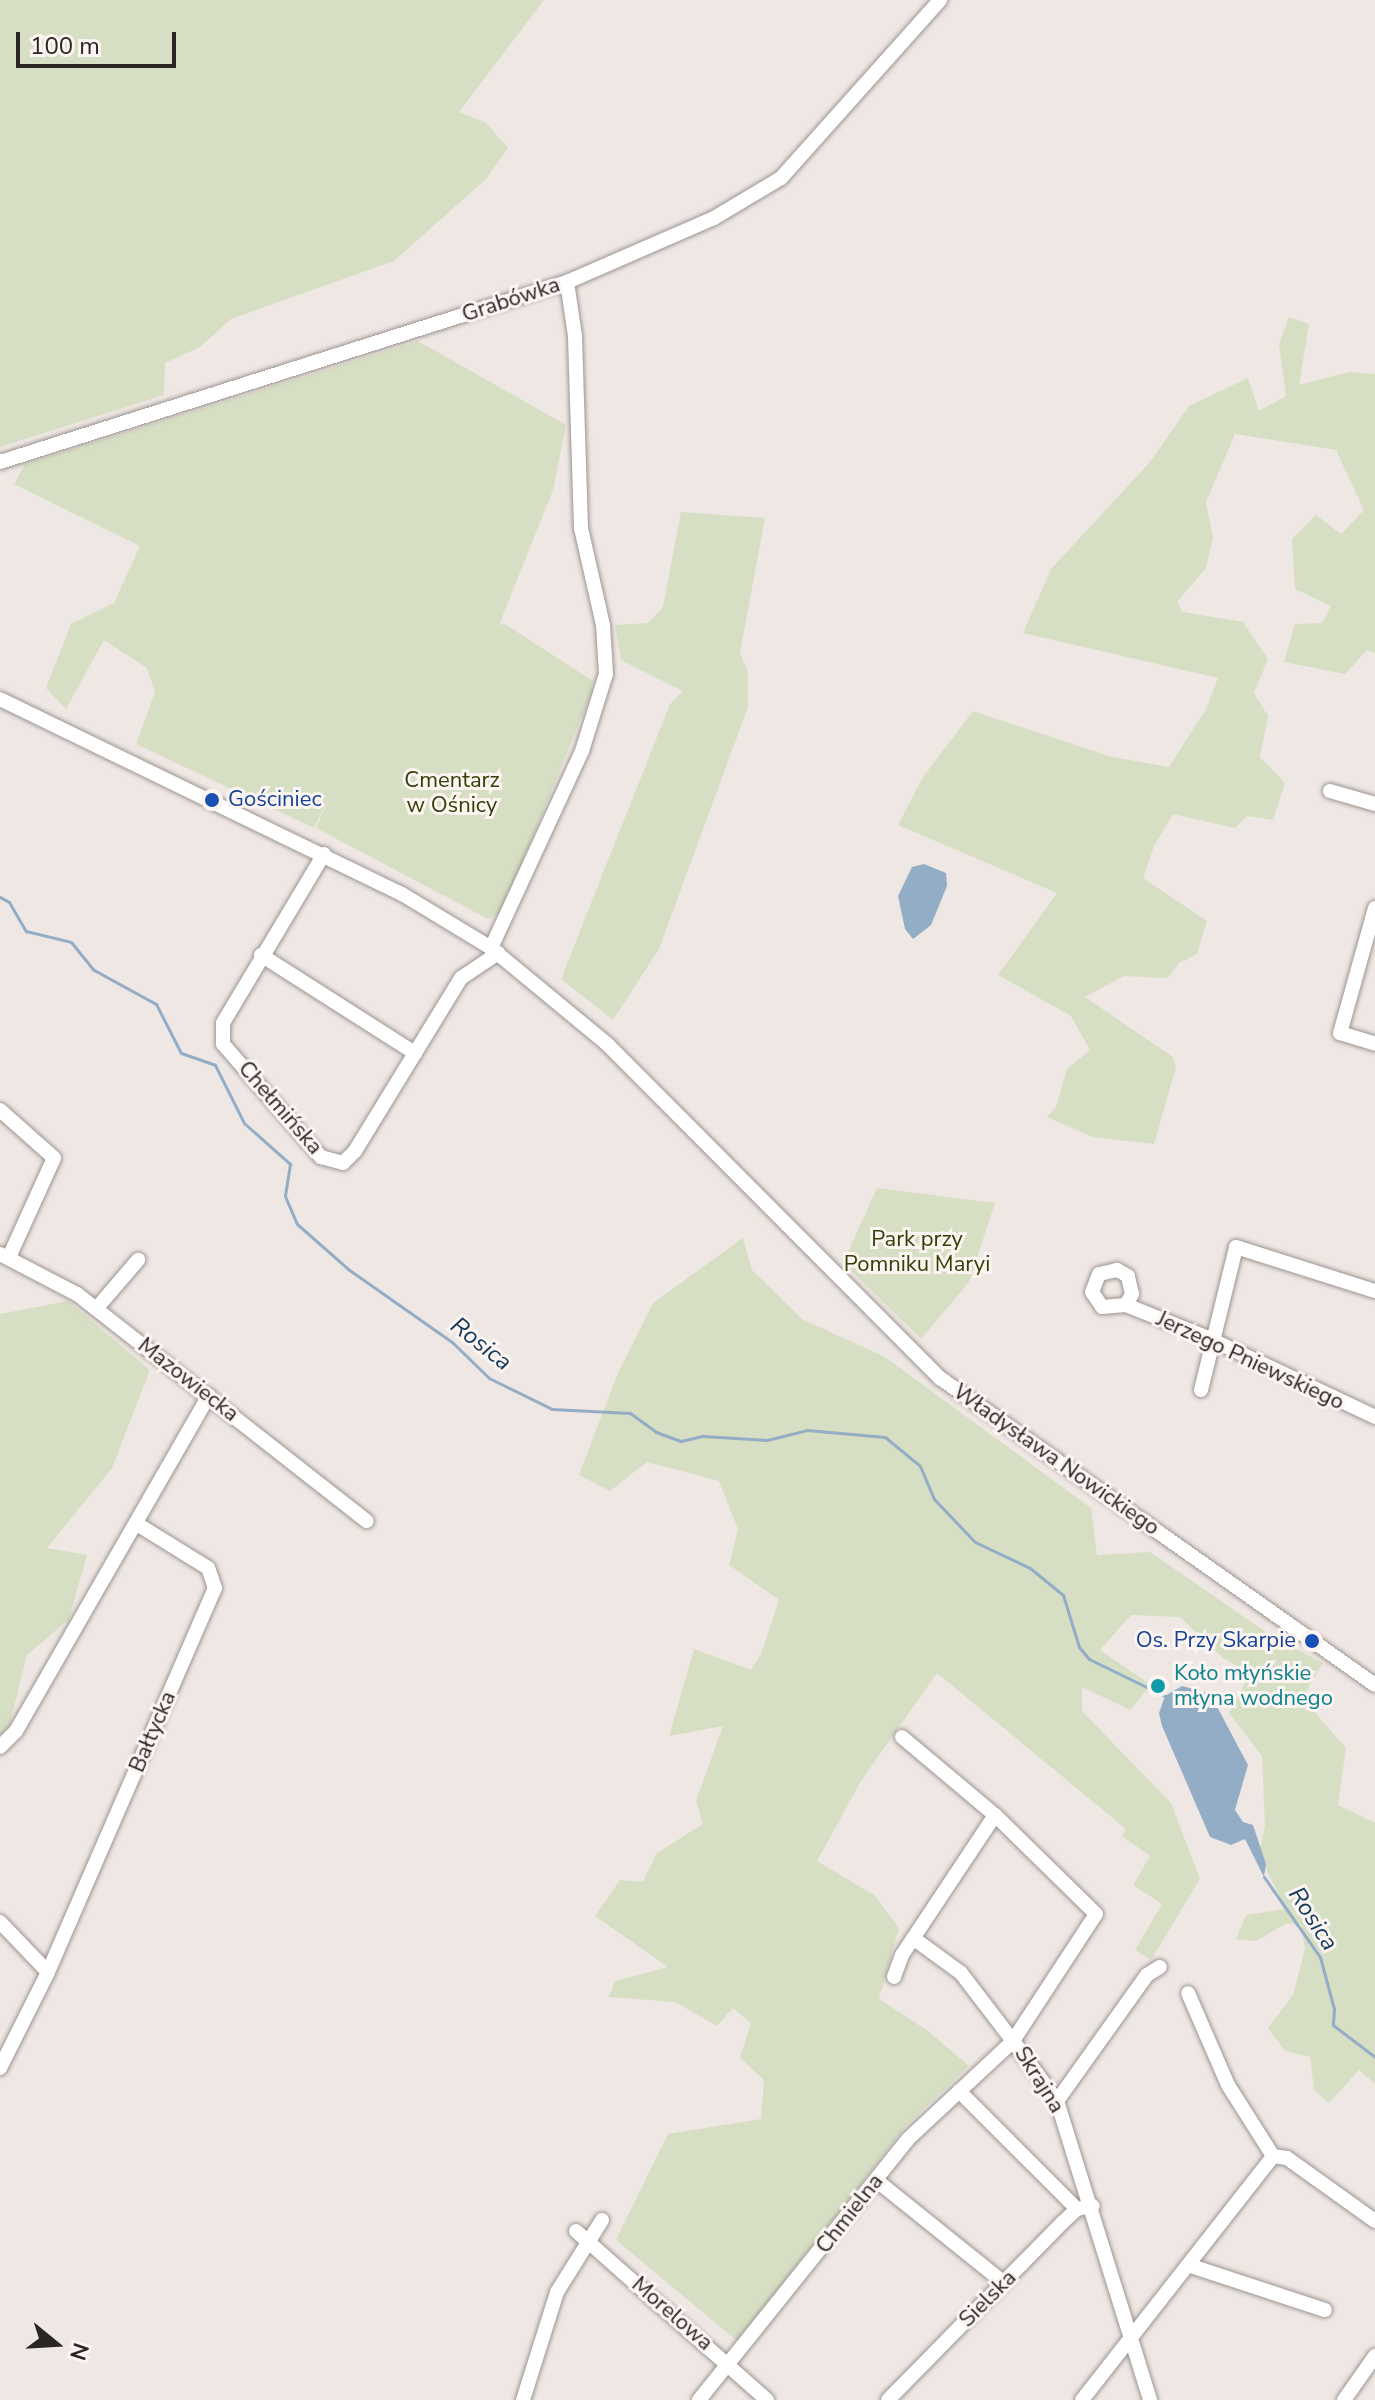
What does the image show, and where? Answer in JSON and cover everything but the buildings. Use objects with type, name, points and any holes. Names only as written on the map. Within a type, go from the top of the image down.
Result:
[{"type":"street","name":"Grabówka","points":[[0,462],[567,282],[692,229],[773,185],[940,0]]},
{"type":"street","points":[[0,699],[324,854],[495,951],[577,763],[606,674],[603,625],[581,528],[575,336],[567,282]]},
{"type":"street","points":[[1330,791],[1375,804]]},
{"type":"street","name":"Chełmińska","points":[[324,854],[229,1009],[223,1044],[321,1157],[343,1163],[355,1151],[461,978],[495,951]]},
{"type":"street","points":[[1375,908],[1372,929],[1340,1033],[1375,1044]]},
{"type":"street","name":"Władysława Nowickiego","points":[[495,951],[607,1044],[868,1310],[964,1397],[1375,1685]]},
{"type":"street","points":[[261,955],[415,1053]]},
{"type":"street","points":[[0,1110],[54,1158],[4,1255]]},
{"type":"street","points":[[1201,1390],[1236,1247],[1375,1291]]},
{"type":"street","name":"Mazowiecka","points":[[4,1255],[54,1278],[367,1521]]},
{"type":"street","points":[[96,1309],[138,1260]]},
{"type":"street","name":"Jerzego Pniewskiego","points":[[1126,1305],[1375,1417]]},
{"type":"street","points":[[0,1747],[16,1731],[209,1396]]},
{"type":"street","name":"Bałtycka","points":[[0,2068],[48,1972],[215,1588],[208,1568],[137,1524]]},
{"type":"street","name":"Skrajna","points":[[902,1737],[995,1815],[1096,1914],[1013,2041],[1057,2101],[1093,2206],[1150,2400]]},
{"type":"street","points":[[894,1977],[913,1938],[995,1815]]},
{"type":"street","points":[[0,1922],[48,1972]]},
{"type":"street","points":[[913,1938],[961,1973],[1013,2041]]},
{"type":"street","points":[[1057,2101],[1147,1975],[1160,1967]]},
{"type":"street","points":[[1188,1993],[1228,2085],[1273,2156],[1287,2158],[1375,2221]]},
{"type":"street","name":"Chmielna","points":[[699,2400],[731,2365],[908,2139],[1013,2041]]},
{"type":"street","points":[[959,2091],[1077,2209],[1093,2206]]},
{"type":"street","points":[[1082,2400],[1273,2156]]},
{"type":"street","points":[[876,2180],[1004,2283]]},
{"type":"street","name":"Sielska","points":[[888,2400],[1077,2209]]},
{"type":"street","points":[[523,2400],[544,2320],[582,2236],[602,2220]]},
{"type":"street","name":"Morelowa","points":[[582,2236],[767,2400]]},
{"type":"street","points":[[1188,2265],[1325,2310]]},
{"type":"street","points":[[1344,2400],[1375,2356]]},
{"type":"green space","points":[[0,0],[544,0],[459,112],[485,122],[508,148],[486,179],[394,261],[231,319],[200,347],[165,363],[164,395],[0,447]]},
{"type":"green space","points":[[1289,317],[1309,324],[1299,385],[1350,372],[1375,374],[1375,653],[1367,650],[1345,674],[1284,662],[1295,624],[1322,623],[1331,606],[1295,589],[1292,539],[1316,515],[1341,534],[1364,510],[1336,450],[1235,434],[1206,502],[1213,538],[1206,568],[1177,602],[1183,612],[1243,622],[1268,659],[1254,693],[1268,716],[1260,757],[1285,783],[1273,820],[1247,816],[1235,828],[1173,814],[1154,846],[1143,878],[1207,921],[1197,954],[1179,963],[1168,978],[1124,976],[1085,997],[1173,1057],[1176,1067],[1154,1144],[1092,1137],[1047,1117],[1056,1107],[1067,1069],[1090,1050],[1071,1016],[998,975],[1057,893],[898,825],[923,777],[973,711],[1112,757],[1169,767],[1206,709],[1218,678],[1023,633],[1051,569],[1150,462],[1189,406],[1248,378],[1259,411],[1286,396],[1279,344]]},
{"type":"green space","name":"Cmentarz w Ośnicy","points":[[418,341],[566,425],[553,490],[499,625],[505,624],[593,681],[591,694],[502,912],[488,919],[316,828],[329,798],[314,828],[136,744],[155,692],[147,668],[104,640],[66,709],[46,688],[71,624],[114,603],[140,546],[14,484],[25,464]]},
{"type":"green space","points":[[681,512],[765,518],[740,653],[748,672],[748,707],[659,949],[613,1020],[561,979],[670,704],[683,691],[621,660],[615,625],[648,623],[663,607]]},
{"type":"green space","name":"Park przy Pomniku Maryi","points":[[877,1188],[995,1203],[969,1282],[921,1339],[843,1263]]},
{"type":"green space","points":[[743,1238],[752,1270],[802,1319],[885,1357],[1091,1508],[1097,1555],[1150,1552],[1273,1637],[1323,1663],[1302,1698],[1346,1748],[1338,1805],[1375,1823],[1375,2084],[1359,2070],[1329,2103],[1314,2090],[1310,2057],[1285,2051],[1268,2028],[1293,1995],[1305,1949],[1301,1925],[1287,1923],[1256,1941],[1236,1939],[1246,1915],[1286,1909],[1259,1855],[1265,1826],[1262,1756],[1229,1713],[1250,1674],[1222,1657],[1180,1617],[1131,1615],[1100,1650],[1151,1685],[1130,1710],[1082,1687],[1082,1711],[1171,1803],[1200,1879],[1151,1960],[1135,1950],[1162,1904],[1133,1885],[1150,1856],[1122,1836],[1126,1829],[937,1673],[861,1781],[817,1861],[874,1895],[899,1928],[879,1999],[928,2031],[969,2066],[905,2127],[737,2341],[616,2240],[668,2134],[761,2119],[764,2080],[740,2058],[751,2023],[733,2008],[717,2026],[675,2002],[609,1997],[615,1981],[668,1967],[595,1916],[620,1880],[643,1882],[657,1853],[703,1824],[696,1801],[723,1726],[669,1736],[694,1649],[751,1670],[761,1654],[779,1600],[729,1565],[738,1529],[719,1481],[647,1462],[610,1491],[579,1475],[618,1373],[653,1303]]},
{"type":"green space","points":[[68,1301],[150,1370],[112,1468],[47,1548],[87,1555],[69,1619],[27,1655],[8,1731],[0,1735],[0,1314]]},
{"type":"water","points":[[924,864],[946,873],[947,886],[931,925],[913,939],[905,929],[898,896],[912,867]]},
{"type":"water","points":[[1182,1686],[1204,1692],[1214,1701],[1248,1765],[1235,1810],[1243,1822],[1253,1825],[1266,1864],[1264,1877],[1245,1839],[1231,1845],[1210,1837],[1162,1726],[1159,1713],[1165,1696]]},
{"type":"waterway","name":"Rosica","points":[[0,897],[9,902],[26,931],[71,942],[94,970],[156,1004],[181,1053],[215,1065],[244,1123],[290,1164],[285,1196],[297,1224],[348,1269],[452,1342],[489,1378],[552,1409],[630,1413],[656,1432],[681,1441],[703,1436],[767,1440],[807,1430],[885,1437],[920,1466],[934,1499],[975,1542],[1030,1568],[1063,1595],[1079,1647],[1089,1659],[1165,1696]]},
{"type":"waterway","name":"Rosica","points":[[1264,1877],[1320,1957],[1334,2009],[1333,2025],[1375,2057]]},
{"type":"place","name":"Gościniec","points":[[212,800]]},
{"type":"place","name":"Os. Przy Skarpie","points":[[1312,1641]]},
{"type":"place","name":"Koło młyńskie młyna wodnego","points":[[1158,1686]]}]
